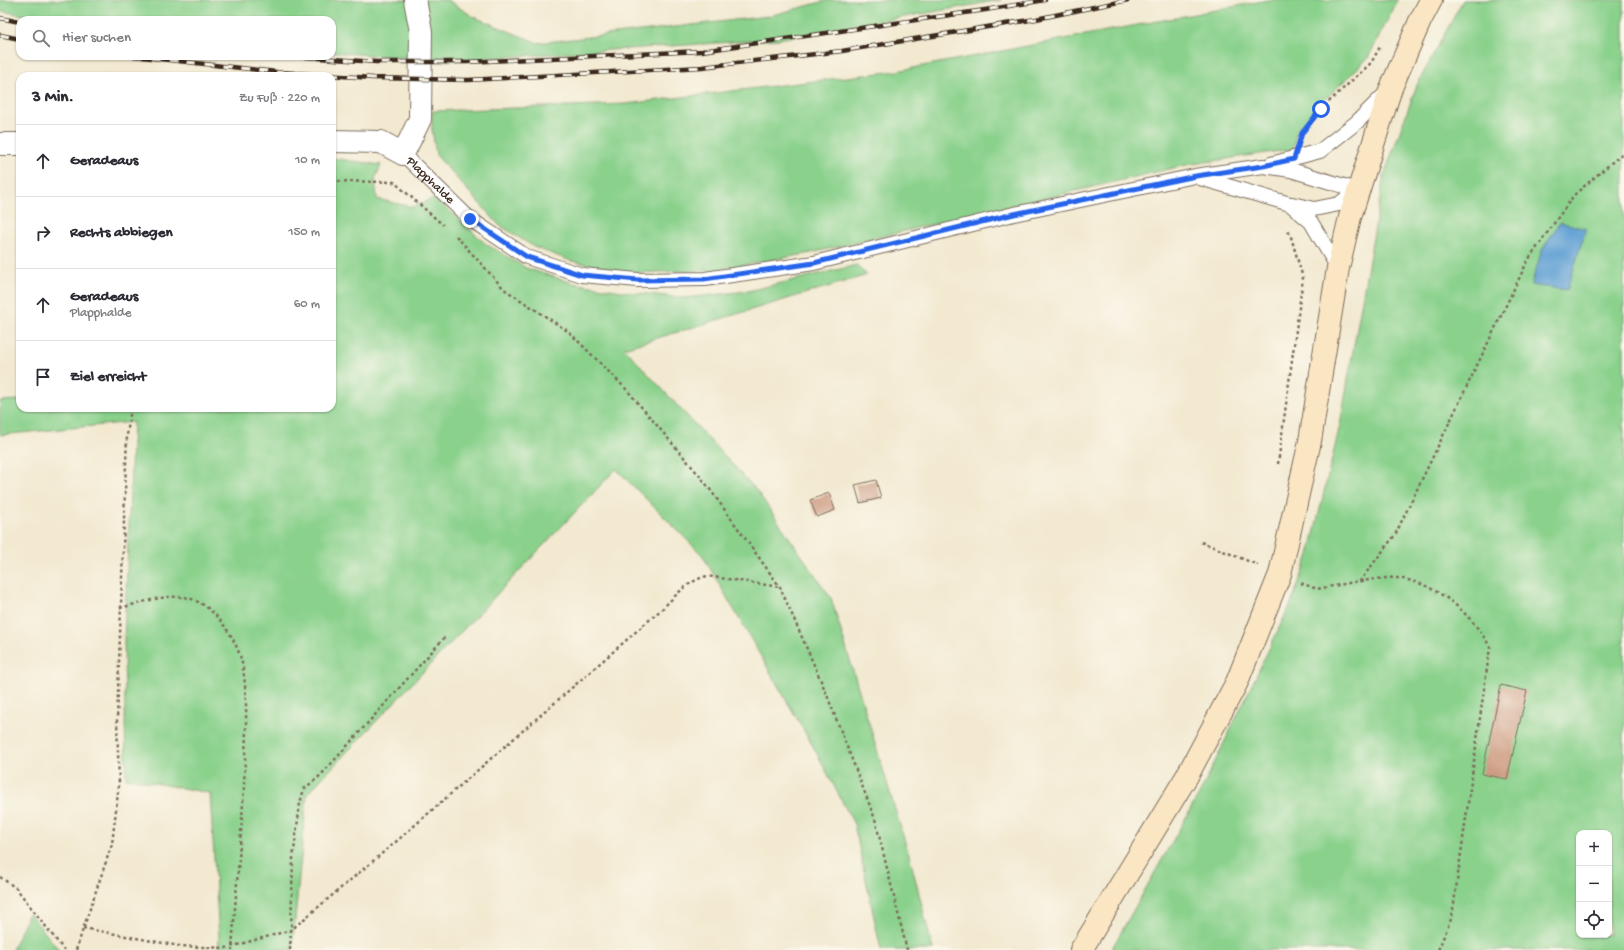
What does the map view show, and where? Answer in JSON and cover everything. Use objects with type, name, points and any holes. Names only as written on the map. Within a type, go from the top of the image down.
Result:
[{"type":"street","points":[[403,154],[420,119],[421,32],[415,0]]},
{"type":"street","points":[[1081,950],[1187,776],[1234,689],[1280,574],[1310,441],[1338,268],[1357,190],[1391,88],[1420,21],[1431,0]]},
{"type":"street","name":"Plapphalde","points":[[336,141],[381,142],[403,154]]},
{"type":"street","points":[[0,144],[16,144]]},
{"type":"lane","points":[[1263,166],[1320,151],[1357,122],[1391,88]]},
{"type":"lane","name":"Plapphalde","points":[[403,154],[470,219],[527,257],[582,275],[638,280],[704,279],[814,263],[1014,214],[1196,176],[1263,166]]},
{"type":"lane","points":[[1263,166],[1291,170],[1357,190]]},
{"type":"lane","points":[[1196,176],[1286,203],[1314,209],[1339,204],[1357,190]]},
{"type":"lane","points":[[1286,203],[1311,222],[1338,268]]},
{"type":"path","points":[[1294,159],[1302,133],[1321,109],[1371,62],[1383,40]]},
{"type":"path","points":[[1360,581],[1395,535],[1528,260],[1574,194],[1624,152]]},
{"type":"path","points":[[336,181],[394,182],[448,228]]},
{"type":"path","points":[[1277,471],[1303,278],[1291,237],[1278,214],[1286,203]]},
{"type":"path","points":[[454,234],[504,289],[570,332],[627,390],[704,480],[780,587],[825,690],[875,819],[907,950]]},
{"type":"path","points":[[76,950],[112,844],[119,784],[117,720],[120,608],[127,435],[130,412]]},
{"type":"path","points":[[1201,542],[1259,565]]},
{"type":"path","points":[[1257,572],[1261,558]]},
{"type":"path","points":[[1280,574],[1317,589],[1360,581],[1397,578],[1428,587],[1450,600],[1466,614],[1481,630],[1490,647],[1452,917],[1438,950]]},
{"type":"path","points":[[84,928],[179,946],[232,949],[291,930],[531,724],[663,608],[684,587],[695,579],[707,576],[780,587]]},
{"type":"path","points":[[120,608],[171,597],[188,598],[214,613],[231,634],[242,662],[247,704],[243,808],[232,949]]},
{"type":"path","points":[[290,950],[293,859],[300,803],[304,789],[321,775],[445,637]]},
{"type":"path","points":[[0,877],[16,888],[64,950]]},
{"type":"green space","points":[[0,0],[447,0],[474,17],[538,43],[769,16],[829,0],[1001,0],[778,39],[444,61],[336,52],[336,16],[29,16],[0,11]]},
{"type":"green space","points":[[1268,0],[1398,0],[1368,58],[1319,105],[1297,130],[1293,149],[1186,165],[811,253],[714,270],[631,273],[571,261],[534,247],[499,225],[436,155],[432,129],[432,111],[626,104],[897,71]]},
{"type":"green space","points":[[1463,0],[1624,0],[1624,950],[1111,950],[1202,789],[1292,601],[1309,555],[1340,425],[1384,175],[1417,85]]},
{"type":"green space","points":[[336,159],[381,165],[375,179],[377,199],[412,207],[435,198],[486,244],[526,268],[573,283],[628,292],[685,298],[748,291],[857,265],[867,275],[624,348],[757,491],[831,598],[911,862],[933,950],[881,950],[854,824],[814,748],[703,556],[616,469],[307,794],[292,950],[218,950],[219,938],[210,793],[126,778],[124,641],[133,422],[0,435],[0,401],[16,400],[16,412],[336,412]]},
{"type":"green space","points":[[29,913],[59,950],[12,950]]},
{"type":"water","points":[[1560,222],[1586,229],[1567,290],[1531,285],[1542,250]]},
{"type":"building","points":[[876,480],[881,498],[860,503],[855,485]]},
{"type":"building","points":[[829,493],[835,510],[817,517],[810,500]]},
{"type":"building","points":[[1501,685],[1527,691],[1507,779],[1482,774]]},
{"type":"railway","points":[[336,59],[376,62],[467,62],[702,51],[1045,0]]},
{"type":"railway","points":[[336,76],[468,80],[702,67],[842,51],[1036,19],[1128,0]]},
{"type":"railway","points":[[0,18],[16,21]]},
{"type":"railway","points":[[0,35],[16,38]]},
{"type":"railway","points":[[169,60],[277,72]]},
{"type":"route","points":[[470,219],[527,257],[582,275],[638,280],[704,279],[814,263],[1014,214],[1196,176],[1263,166],[1294,159],[1302,133],[1321,109]]}]
